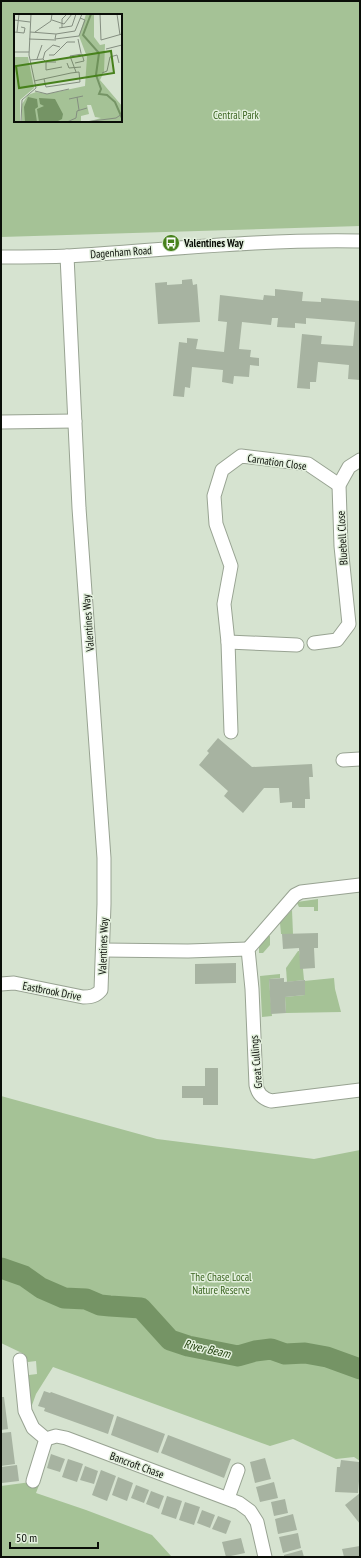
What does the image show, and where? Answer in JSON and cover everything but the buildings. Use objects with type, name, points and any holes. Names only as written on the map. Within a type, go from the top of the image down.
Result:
[{"type":"street","name":"Dagenham Road","points":[[1,257],[67,256],[334,240],[360,241]]},
{"type":"street","name":"Valentines Way","points":[[67,256],[79,508],[104,858],[101,990]]},
{"type":"street","points":[[1,422],[75,421]]},
{"type":"street","name":"Carnation Close","points":[[232,732],[228,642],[224,604],[231,566],[216,524],[214,496],[222,470],[241,456],[308,464],[339,485]]},
{"type":"street","name":"Bluebell Close","points":[[314,643],[337,640],[355,623],[341,546],[339,485],[348,467],[360,460]]},
{"type":"street","points":[[228,642],[297,645]]},
{"type":"street","points":[[344,760],[360,759]]},
{"type":"street","points":[[103,950],[248,950],[295,895],[301,892],[360,885]]},
{"type":"street","name":"Great Cullings","points":[[248,950],[252,988],[256,1085],[260,1096],[271,1101],[360,1090]]},
{"type":"street","name":"Eastbrook Drive","points":[[1,984],[14,983],[83,997],[91,997],[98,994],[101,990]]},
{"type":"street","points":[[20,1360],[25,1411],[33,1428],[46,1439],[33,1481]]},
{"type":"street","name":"Bancroft Chase","points":[[46,1439],[56,1436],[66,1438],[239,1503],[250,1511],[257,1522],[265,1557]]},
{"type":"street","points":[[228,1498],[238,1470]]},
{"type":"green space","name":"Central Park","points":[[1,1],[360,1],[360,226],[1,237]]},
{"type":"green space","points":[[318,899],[318,911],[314,911],[314,907],[299,907],[297,903],[297,902]]},
{"type":"green space","points":[[292,910],[293,934],[281,934],[280,923]]},
{"type":"green space","points":[[268,936],[270,936],[270,945],[263,953],[259,953],[259,947]]},
{"type":"green space","points":[[298,951],[303,969],[304,980],[287,982],[286,968]]},
{"type":"green space","points":[[280,974],[280,978],[269,979],[272,1016],[262,1017],[260,976]]},
{"type":"green space","points":[[334,978],[335,989],[341,1012],[286,1013],[285,997],[305,995],[304,981]]},
{"type":"green space","name":"The Chase Local Nature Reserve","points":[[1,1096],[157,1139],[314,1159],[360,1150],[360,1461],[354,1457],[336,1459],[293,1439],[270,1446],[53,1367],[36,1394],[31,1408],[27,1377],[29,1375],[37,1374],[36,1361],[28,1362],[25,1359],[24,1354],[1,1343]]},
{"type":"green space","points":[[31,1482],[39,1485],[36,1493],[152,1535],[171,1556],[1,1557],[1,1486]]},
{"type":"waterway","name":"River Beam","points":[[1,1268],[24,1276],[41,1288],[64,1298],[86,1299],[100,1305],[141,1308],[170,1340],[188,1346],[238,1356],[255,1351],[271,1349],[285,1354],[305,1353],[327,1357],[360,1369]]},
{"type":"place","name":"Valentines Way","points":[[171,243]]}]
